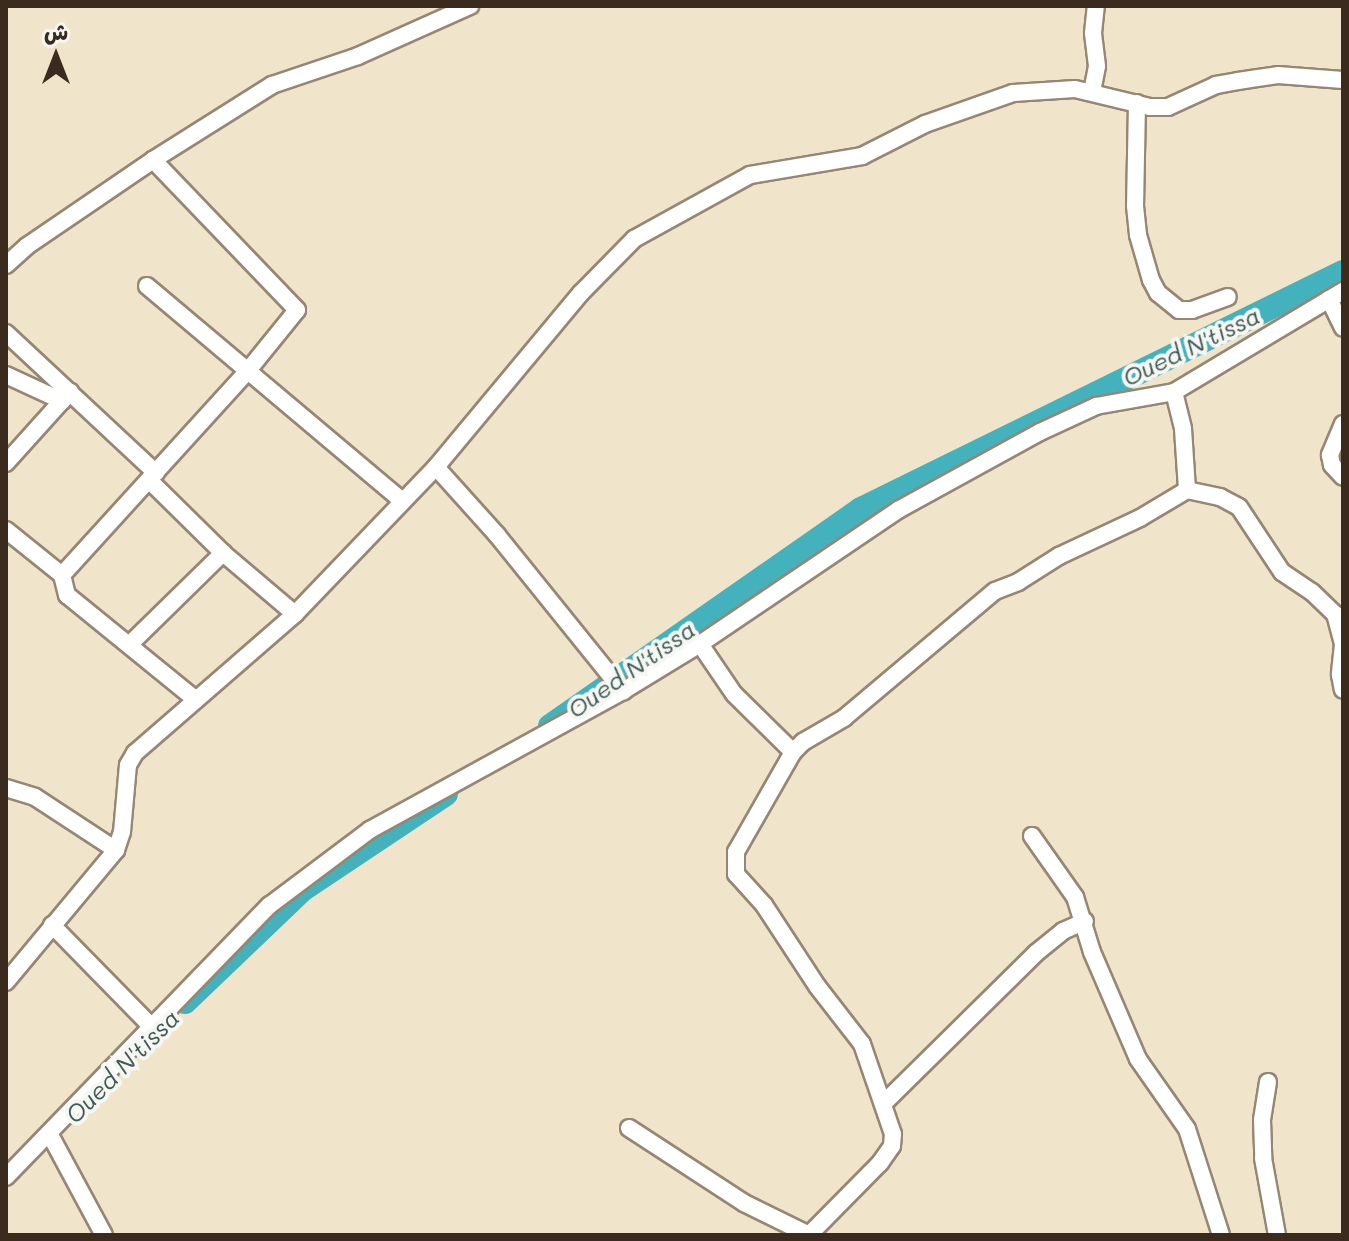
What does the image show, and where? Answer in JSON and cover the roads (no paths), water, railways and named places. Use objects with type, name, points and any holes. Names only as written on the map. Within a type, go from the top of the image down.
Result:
[{"type":"street","points":[[6,265],[27,246],[153,160],[272,85],[358,56],[470,6]]},
{"type":"street","points":[[1092,92],[1097,66],[1093,33],[1096,6]]},
{"type":"street","points":[[6,982],[116,850],[122,832],[125,787],[131,759],[295,614],[436,467],[581,293],[634,239],[750,175],[862,156],[969,106],[1013,93],[1054,88],[1168,107],[1216,85],[1278,75],[1343,80]]},
{"type":"street","points":[[1137,103],[1135,206],[1138,235],[1151,280],[1158,293],[1179,310],[1192,310],[1228,297]]},
{"type":"street","points":[[62,575],[246,373],[297,310],[153,160]]},
{"type":"street","points":[[147,286],[246,373],[402,501]]},
{"type":"street","points":[[6,1177],[270,905],[315,868],[370,830],[623,691],[700,644],[886,517],[1040,432],[1109,401],[1174,392],[1336,295],[1343,328]]},
{"type":"street","points":[[6,333],[66,397],[152,477],[223,553],[295,614]]},
{"type":"street","points":[[6,375],[66,397]]},
{"type":"street","points":[[1174,392],[1183,429],[1187,490]]},
{"type":"street","points":[[6,463],[66,397]]},
{"type":"street","points":[[1343,424],[1330,455],[1332,465],[1343,477]]},
{"type":"street","points":[[436,467],[497,535],[623,691]]},
{"type":"street","points":[[629,1128],[744,1203],[809,1235],[892,1146],[893,1134],[862,1044],[817,986],[764,905],[736,874],[736,852],[793,752],[803,742],[844,718],[995,591],[1018,582],[1059,556],[1140,518],[1187,490],[1220,497],[1239,507],[1288,580],[1312,592],[1335,614],[1343,644],[1340,665],[1343,690]]},
{"type":"street","points":[[6,530],[62,575],[67,595],[196,700]]},
{"type":"street","points":[[129,645],[223,553]]},
{"type":"street","points":[[700,644],[734,694],[793,752]]},
{"type":"street","points":[[6,788],[35,797],[116,850]]},
{"type":"street","points":[[1032,836],[1075,897],[1085,921],[1092,952],[1138,1059],[1187,1129],[1221,1235]]},
{"type":"street","points":[[883,1104],[1036,953],[1063,931],[1085,921]]},
{"type":"street","points":[[52,925],[152,1027]]},
{"type":"street","points":[[1268,1082],[1262,1120],[1263,1158],[1277,1235]]},
{"type":"street","points":[[49,1133],[104,1235]]},
{"type":"waterway","name":"Oued N'tissa","points":[[550,726],[861,509],[1343,272]]},
{"type":"waterway","name":"Oued N'tissa","points":[[185,1002],[302,890],[446,794]]}]
